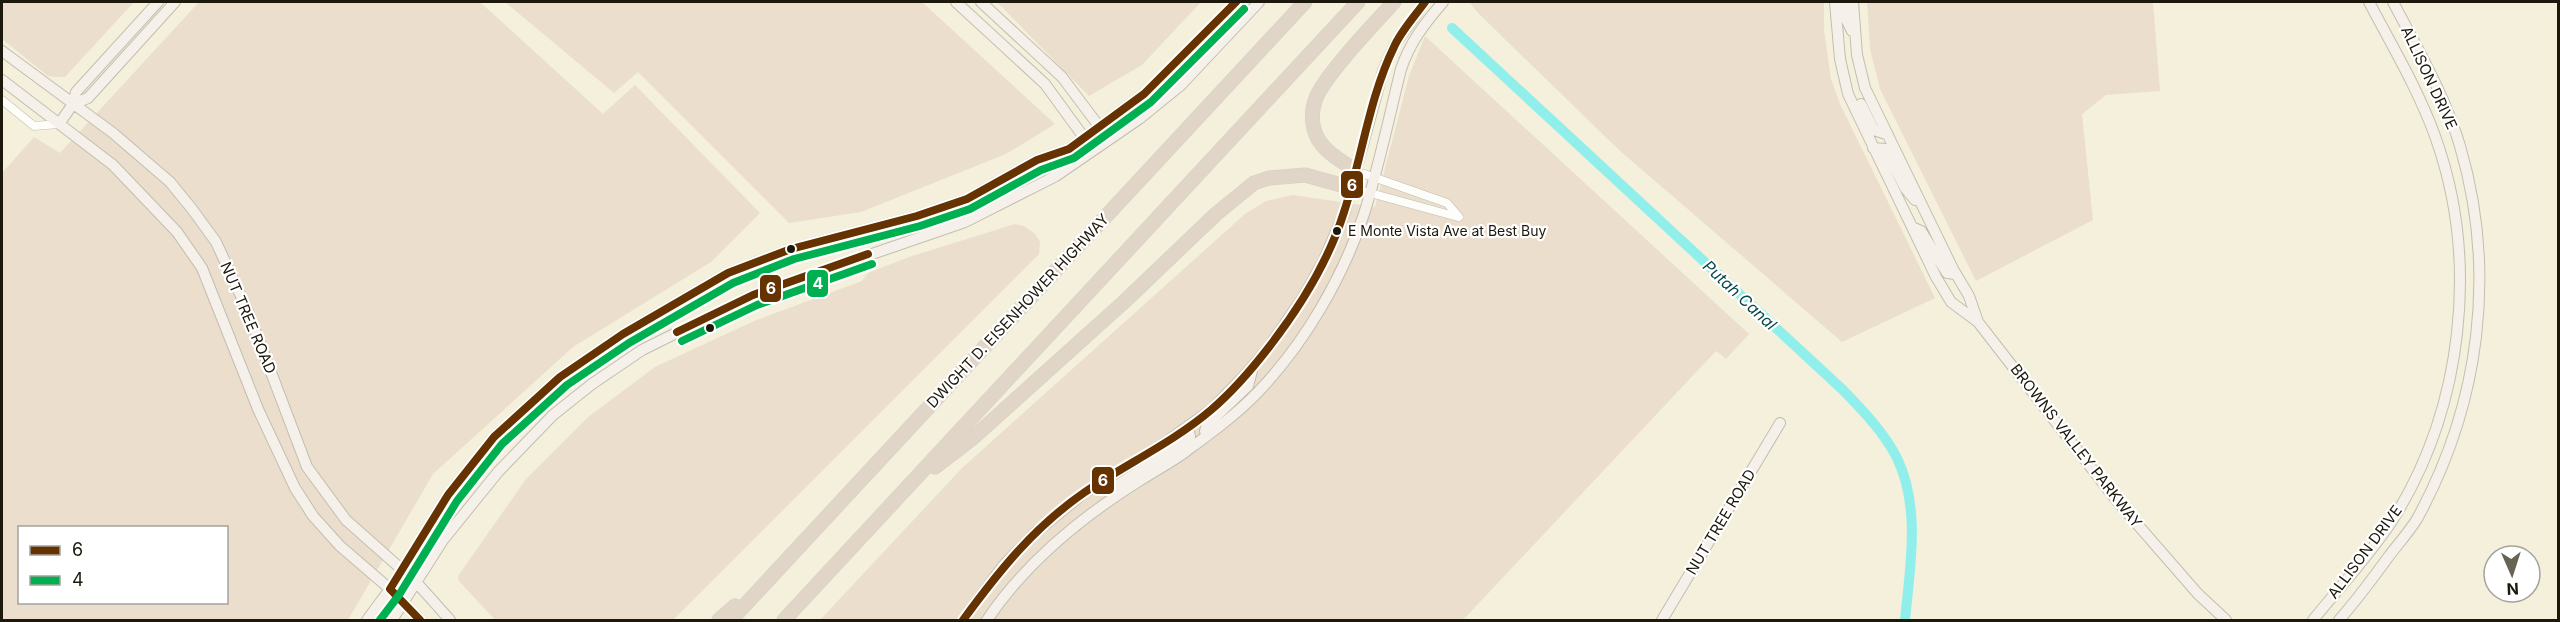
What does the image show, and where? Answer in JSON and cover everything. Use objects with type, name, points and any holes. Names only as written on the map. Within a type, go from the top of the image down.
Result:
[{"type":"highway","name":"DWIGHT D. EISENHOWER HIGHWAY","points":[[731,621],[1305,2]]},
{"type":"highway","points":[[784,621],[1358,2]]},
{"type":"highway","points":[[1356,171],[1332,154],[1318,138],[1312,125],[1312,110],[1326,81],[1394,2]]},
{"type":"highway","points":[[905,490],[974,437],[1125,301],[1216,214],[1254,183],[1269,178],[1305,175],[1352,188]]},
{"type":"highway","points":[[719,621],[777,569]]},
{"type":"main road","points":[[58,124],[73,104],[76,92],[158,2]]},
{"type":"main road","points":[[73,104],[88,98],[175,2]]},
{"type":"main road","points":[[956,2],[1045,84],[1094,151]]},
{"type":"main road","points":[[981,2],[1062,77],[1109,141]]},
{"type":"main road","points":[[367,621],[390,589],[448,495],[495,437],[560,378],[623,334],[728,273],[790,249],[917,216],[967,200],[1037,160],[1069,149],[1100,128],[1173,67],[1236,2]]},
{"type":"main road","points":[[392,621],[443,540],[518,448],[576,396],[642,350],[753,295],[964,222],[1056,176],[1109,141],[1181,85],[1259,2]]},
{"type":"main road","points":[[963,621],[1003,566],[1046,524],[1084,493],[1188,426],[1217,404],[1252,367],[1282,330],[1311,285],[1344,214],[1389,57],[1408,23],[1425,2]]},
{"type":"main road","points":[[987,621],[1014,584],[1074,526],[1207,436],[1258,392],[1311,323],[1354,241],[1375,177],[1401,69],[1408,50],[1421,28],[1443,2]]},
{"type":"main road","name":"BROWNS VALLEY PARKWAY","points":[[1835,2],[1843,78],[1873,148],[1936,277],[1952,302],[1978,322],[2117,501],[2198,594],[2226,621]]},
{"type":"main road","points":[[1845,2],[1848,27],[1855,33]]},
{"type":"main road","name":"BROWNS VALLEY PARKWAY","points":[[1853,2],[1862,78],[1886,134],[1956,274],[1970,296],[1978,322]]},
{"type":"main road","name":"ALLISON DRIVE","points":[[2313,621],[2391,522],[2411,487],[2432,440],[2447,392],[2460,301],[2458,245],[2447,176],[2435,136],[2410,78],[2369,2]]},
{"type":"main road","name":"ALLISON DRIVE","points":[[2339,621],[2415,522],[2435,482],[2461,414],[2472,370],[2478,320],[2481,282],[2479,242],[2470,183],[2459,143],[2440,93],[2393,2]]},
{"type":"main road","name":"NUT TREE ROAD","points":[[2,51],[110,131],[170,182],[192,209],[216,242],[247,309],[307,467],[346,520],[416,582],[450,621]]},
{"type":"main road","points":[[1843,78],[1853,89],[1871,126],[1886,134],[1873,148]]},
{"type":"main road","name":"NUT TREE ROAD","points":[[2,80],[113,165],[155,207],[189,248],[202,268],[263,420],[295,488],[313,516],[340,546],[390,589],[420,621]]},
{"type":"main road","points":[[1873,148],[1885,149],[1911,198],[1921,204]]},
{"type":"main road","points":[[1911,227],[1921,231],[1947,273],[1956,274]]},
{"type":"main road","points":[[1207,436],[1205,431],[1207,425],[1248,386],[1252,367]]},
{"type":"main road","name":"NUT TREE ROAD","points":[[1662,621],[1780,423]]},
{"type":"main road","points":[[1113,498],[1119,484],[1184,443],[1190,437],[1188,426]]},
{"type":"street","points":[[2,100],[34,126],[58,124]]},
{"type":"street","points":[[1352,188],[1459,217],[1447,203],[1356,171]]},
{"type":"shaded area","points":[[2,2],[134,2],[65,77],[56,77],[48,76],[2,39]]},
{"type":"shaded area","points":[[199,2],[480,2],[603,114],[635,85],[760,213],[711,262],[573,347],[433,474],[348,620],[2,620],[2,173],[34,137],[60,153]]},
{"type":"shaded area","points":[[505,2],[922,2],[1055,124],[1006,154],[861,212],[789,223],[638,72],[614,93]]},
{"type":"shaded area","points":[[997,2],[1201,2],[1142,65],[1089,96]]},
{"type":"shaded area","points":[[1471,2],[1824,2],[1824,30],[1831,79],[1840,104],[1935,298],[1842,342],[1619,150],[1478,13]]},
{"type":"shaded area","points":[[1867,2],[2153,2],[2160,91],[2106,95],[2082,114],[2093,220],[1976,281],[1880,89],[1870,49]]},
{"type":"shaded area","points":[[1425,36],[1749,334],[1726,359],[1716,351],[1463,620],[820,620],[962,468],[1245,214],[1266,201],[1293,195],[1375,207],[1409,76]]},
{"type":"shaded area","points":[[1015,224],[1024,226],[1035,234],[1040,242],[1039,254],[673,620],[495,620],[459,581],[458,576],[526,479],[588,417],[655,367],[754,321],[862,281],[868,273],[909,257]]},
{"type":"waterway","name":"Putah Canal","points":[[1452,28],[1843,390],[1879,431],[1897,458],[1909,497],[1912,538],[1905,620]]},
{"type":"transit line","name":"6","points":[[420,620],[390,589],[448,495],[494,437],[560,377],[623,334],[728,273],[791,249],[917,216],[967,199],[1037,160],[1069,149],[1144,94],[1236,2]]},
{"type":"transit line","name":"6","points":[[963,620],[1004,567],[1049,520],[1085,492],[1181,433],[1211,410],[1242,380],[1281,332],[1322,265],[1338,230],[1385,67],[1400,35],[1425,2]]},
{"type":"transit line","name":"4","points":[[380,620],[399,595],[457,501],[502,444],[567,385],[629,343],[733,283],[794,259],[920,226],[970,209],[1041,170],[1074,158],[1151,102],[1244,9]]},
{"type":"transit line","name":"6","points":[[677,332],[753,295],[868,254]]},
{"type":"transit line","name":"4","points":[[682,341],[757,305],[872,264]]},
{"type":"place","name":"E Monte Vista Ave at Best Buy","points":[[1337,231]]}]
